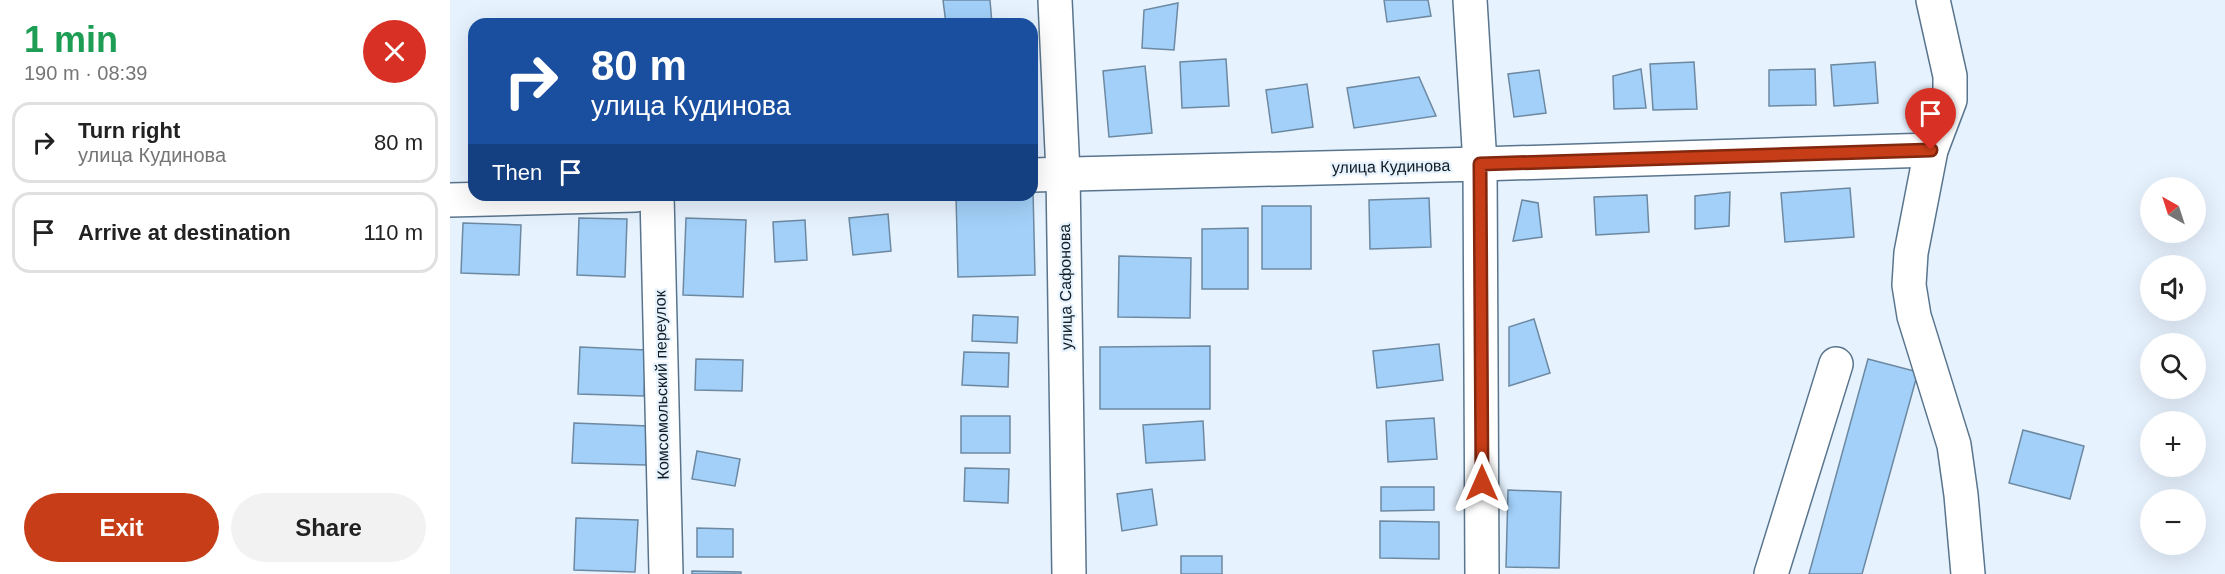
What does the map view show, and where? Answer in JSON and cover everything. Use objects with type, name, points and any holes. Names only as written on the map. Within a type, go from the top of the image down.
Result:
[{"type":"street","name":"улица Сафонова","points":[[1055,0],[1047,174],[1069,574]]},
{"type":"street","points":[[1470,0],[1480,164],[1482,574]]},
{"type":"street","points":[[1933,0],[1950,76],[1950,100],[1931,150],[1911,253],[1909,285],[1914,316],[1954,445],[1968,574]]},
{"type":"street","name":"улица Кудинова","points":[[1047,174],[1931,150]]},
{"type":"street","points":[[450,200],[468,200]]},
{"type":"street","name":"Комсомольский переулок","points":[[657,201],[666,574]]},
{"type":"street","points":[[1772,574],[1836,364]]},
{"type":"building","points":[[943,0],[990,0],[992,18],[945,18]]},
{"type":"building","points":[[1384,0],[1428,0],[1431,16],[1387,22]]},
{"type":"building","points":[[1178,3],[1174,50],[1142,48],[1144,10]]},
{"type":"building","points":[[1226,59],[1229,106],[1182,108],[1180,62]]},
{"type":"building","points":[[1694,62],[1697,109],[1653,110],[1650,64]]},
{"type":"building","points":[[1875,62],[1878,103],[1834,106],[1831,65]]},
{"type":"building","points":[[1145,66],[1152,133],[1109,137],[1103,71]]},
{"type":"building","points":[[1641,69],[1646,108],[1614,109],[1613,76]]},
{"type":"building","points":[[1815,69],[1816,105],[1769,106],[1769,70]]},
{"type":"building","points":[[1539,70],[1546,113],[1514,117],[1508,74]]},
{"type":"building","points":[[1419,77],[1436,116],[1354,128],[1347,88]]},
{"type":"building","points":[[1307,84],[1313,127],[1272,133],[1266,90]]},
{"type":"building","points":[[1850,188],[1854,237],[1785,242],[1781,193]]},
{"type":"building","points":[[1730,192],[1729,226],[1695,229],[1695,196]]},
{"type":"building","points":[[1647,195],[1649,232],[1596,235],[1594,197]]},
{"type":"building","points":[[1429,198],[1431,247],[1370,249],[1369,200]]},
{"type":"building","points":[[1522,200],[1538,203],[1542,237],[1513,241]]},
{"type":"building","points":[[956,201],[1033,201],[1035,275],[958,277]]},
{"type":"building","points":[[1262,206],[1311,206],[1311,269],[1262,269]]},
{"type":"building","points":[[888,214],[891,251],[853,255],[849,218]]},
{"type":"building","points":[[579,218],[627,219],[625,277],[577,275]]},
{"type":"building","points":[[686,218],[746,220],[743,297],[683,295]]},
{"type":"building","points":[[805,220],[807,260],[775,262],[773,222]]},
{"type":"building","points":[[463,223],[521,225],[519,275],[461,273]]},
{"type":"building","points":[[1248,228],[1248,289],[1202,289],[1202,229]]},
{"type":"building","points":[[1119,256],[1191,258],[1190,318],[1118,317]]},
{"type":"building","points":[[973,315],[1018,317],[1017,343],[972,341]]},
{"type":"building","points":[[1534,319],[1550,373],[1509,386],[1509,327]]},
{"type":"building","points":[[1439,344],[1443,380],[1377,388],[1373,351]]},
{"type":"building","points":[[1210,346],[1210,409],[1100,409],[1100,347]]},
{"type":"building","points":[[580,347],[646,350],[644,396],[578,394]]},
{"type":"building","points":[[964,352],[1009,353],[1008,387],[962,385]]},
{"type":"building","points":[[696,359],[743,360],[742,391],[695,390]]},
{"type":"building","points":[[1868,359],[1918,372],[1862,574],[1809,574]]},
{"type":"building","points":[[961,416],[1010,416],[1010,453],[961,453]]},
{"type":"building","points":[[1434,418],[1437,459],[1388,462],[1386,421]]},
{"type":"building","points":[[1203,421],[1205,460],[1146,463],[1143,425]]},
{"type":"building","points":[[574,423],[648,426],[646,465],[572,463]]},
{"type":"building","points":[[2023,430],[2084,446],[2070,499],[2009,483]]},
{"type":"building","points":[[697,451],[740,459],[735,486],[692,479]]},
{"type":"building","points":[[965,468],[1009,469],[1008,503],[964,501]]},
{"type":"building","points":[[1381,487],[1434,487],[1434,510],[1381,511]]},
{"type":"building","points":[[1152,489],[1157,525],[1122,531],[1117,494]]},
{"type":"building","points":[[1508,490],[1561,492],[1559,568],[1506,567]]},
{"type":"building","points":[[576,518],[638,520],[635,572],[574,570]]},
{"type":"building","points":[[1380,521],[1439,522],[1439,559],[1380,558]]},
{"type":"building","points":[[697,528],[733,529],[733,557],[697,557]]},
{"type":"building","points":[[1181,556],[1222,556],[1222,574],[1181,574]]},
{"type":"building","points":[[692,571],[741,572],[741,574],[692,574]]},
{"type":"route","points":[[1482,483],[1480,164],[1931,150]]}]
